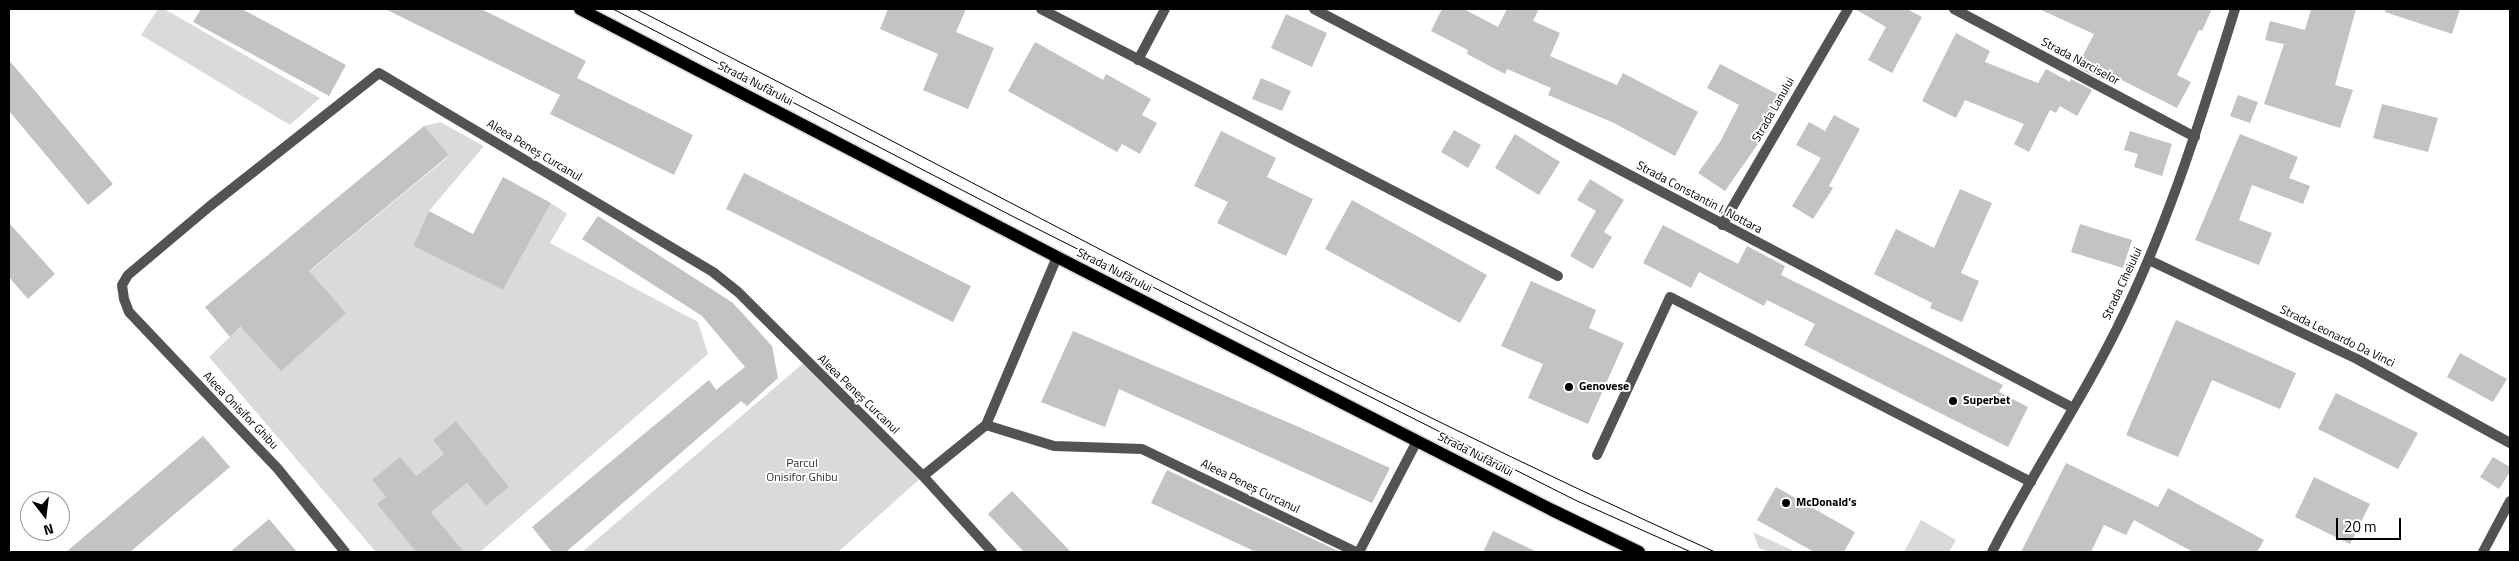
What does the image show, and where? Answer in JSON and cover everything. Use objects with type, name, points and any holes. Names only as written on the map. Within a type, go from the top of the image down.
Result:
[{"type":"main road","name":"Strada Nufărului","points":[[580,9],[1057,257],[1639,552]]},
{"type":"street","points":[[1041,9],[1558,276]]},
{"type":"street","points":[[1138,60],[1164,9]]},
{"type":"street","name":"Strada Constantin I. Nottara","points":[[1314,9],[2073,408]]},
{"type":"street","name":"Strada Lanului","points":[[1722,225],[1848,9]]},
{"type":"street","name":"Strada Narciselor","points":[[1954,9],[2195,137]]},
{"type":"street","name":"Strada Ciheiului","points":[[1992,552],[2073,408],[2123,315],[2149,260],[2195,137],[2235,9]]},
{"type":"street","name":"Aleea Peneș Curcanul","points":[[122,286],[128,275],[172,237],[378,73],[713,272],[738,292],[923,476],[992,552]]},
{"type":"street","points":[[923,476],[986,425],[1057,257]]},
{"type":"street","name":"Strada Leonardo Da Vinci","points":[[2149,260],[2357,359],[2510,443]]},
{"type":"street","name":"Aleea Onisifor Ghibu","points":[[122,286],[124,299],[130,312],[278,469],[345,552]]},
{"type":"street","points":[[1597,455],[1670,297],[2031,482]]},
{"type":"street","name":"Aleea Peneș Curcanul","points":[[986,425],[1054,446],[1142,449],[1358,552]]},
{"type":"street","points":[[1358,552],[1417,441]]},
{"type":"street","points":[[2483,552],[2510,501]]},
{"type":"green space","points":[[158,9],[164,9],[320,98],[290,125],[141,35]]},
{"type":"green space","points":[[440,122],[484,146],[429,211],[413,246],[503,290],[551,203],[567,214],[550,243],[698,322],[708,354],[480,552],[464,552],[431,512],[467,483],[486,506],[509,487],[456,422],[433,440],[444,454],[416,476],[372,480],[386,497],[378,505],[416,552],[376,552],[209,357],[230,337],[449,156],[424,126]]},
{"type":"green space","name":"Parcul Onisifor Ghibu","points":[[806,361],[923,476],[838,552],[582,552]]},
{"type":"green space","points":[[1921,520],[1956,540],[1949,552],[1904,552]]},
{"type":"green space","points":[[1753,532],[1796,552],[1768,552],[1759,548]]},
{"type":"building","points":[[201,9],[242,9],[346,65],[329,96],[193,22]]},
{"type":"building","points":[[385,9],[481,9],[586,61],[577,78],[693,135],[674,175],[550,114],[560,95]]},
{"type":"building","points":[[888,9],[966,9],[956,32],[994,48],[968,109],[923,90],[938,54],[880,29]]},
{"type":"building","points":[[1442,9],[1464,9],[1498,27],[1507,9],[1539,9],[1533,21],[1560,33],[1550,56],[1617,85],[1623,73],[1698,112],[1675,156],[1614,123],[1548,95],[1551,88],[1507,69],[1505,74],[1467,54],[1468,50],[1431,31]]},
{"type":"building","points":[[1855,9],[1907,9],[1922,17],[1892,73],[1868,60],[1886,27]]},
{"type":"building","points":[[2039,9],[2212,9],[2202,31],[2199,30],[2177,75],[2191,82],[2177,108],[2102,70],[2098,78],[2077,67],[2094,34]]},
{"type":"building","points":[[2311,9],[2356,9],[2335,85],[2353,90],[2340,128],[2264,104],[2284,44],[2265,40],[2270,21],[2305,30]]},
{"type":"building","points":[[2385,9],[2460,9],[2452,34],[2385,12]]},
{"type":"building","points":[[1286,14],[1327,33],[1312,67],[1271,48]]},
{"type":"building","points":[[1956,33],[1990,51],[1985,62],[2038,83],[2046,69],[2070,82],[2071,79],[2092,90],[2077,116],[2060,106],[2056,113],[2050,110],[2029,152],[2014,144],[2024,124],[1965,100],[1956,118],[1922,101]]},
{"type":"building","points":[[1035,42],[1103,80],[1106,74],[1151,99],[1142,115],[1157,123],[1140,154],[1122,144],[1117,152],[1008,91]]},
{"type":"building","points":[[9,60],[113,184],[88,205],[9,111]]},
{"type":"building","points":[[1720,64],[1783,97],[1758,144],[1725,191],[1698,173],[1720,142],[1739,105],[1707,88]]},
{"type":"building","points":[[1261,78],[1291,91],[1282,111],[1252,99]]},
{"type":"building","points":[[2238,95],[2258,102],[2250,123],[2230,116]]},
{"type":"building","points":[[2382,104],[2438,118],[2428,152],[2373,138]]},
{"type":"building","points":[[1834,115],[1860,129],[1829,186],[1833,188],[1813,219],[1792,206],[1821,158],[1796,145],[1809,122],[1825,131]]},
{"type":"building","points":[[424,126],[449,155],[309,271],[346,313],[281,371],[241,327],[230,337],[205,307]]},
{"type":"building","points":[[1454,130],[1481,145],[1468,168],[1441,152]]},
{"type":"building","points":[[1221,131],[1276,158],[1267,177],[1313,199],[1286,256],[1217,223],[1228,202],[1194,186]]},
{"type":"building","points":[[2130,131],[2172,144],[2162,176],[2134,167],[2138,154],[2124,150]]},
{"type":"building","points":[[1515,134],[1560,162],[1539,195],[1495,168]]},
{"type":"building","points":[[2240,134],[2298,157],[2289,178],[2310,186],[2303,204],[2252,185],[2239,220],[2272,233],[2259,265],[2195,240]]},
{"type":"building","points":[[744,173],[971,286],[953,322],[726,209]]},
{"type":"building","points":[[503,177],[551,203],[503,290],[413,246],[429,211],[473,234]]},
{"type":"building","points":[[1590,179],[1624,200],[1604,232],[1612,237],[1593,269],[1570,256],[1596,211],[1577,200]]},
{"type":"building","points":[[1960,189],[1992,203],[1961,273],[1979,281],[1962,322],[1930,308],[1932,303],[1874,274],[1896,229],[1934,248]]},
{"type":"building","points":[[1352,200],[1487,275],[1460,323],[1325,249]]},
{"type":"building","points":[[598,216],[733,303],[772,346],[778,378],[747,406],[741,401],[566,552],[552,552],[532,527],[709,380],[716,390],[745,367],[702,316],[582,239]]},
{"type":"building","points":[[9,223],[55,274],[28,299],[9,277]]},
{"type":"building","points":[[2080,224],[2132,240],[2123,268],[2071,252]]},
{"type":"building","points":[[1663,225],[1738,264],[1747,246],[1785,266],[1781,275],[2003,385],[1999,392],[2028,407],[2008,447],[1804,345],[1815,324],[1767,300],[1764,306],[1699,272],[1691,288],[1643,263]]},
{"type":"building","points":[[1531,281],[1596,310],[1589,328],[1624,343],[1588,424],[1528,398],[1543,364],[1501,346]]},
{"type":"building","points":[[2176,320],[2296,373],[2280,409],[2212,380],[2178,457],[2126,435]]},
{"type":"building","points":[[1073,331],[1299,427],[1390,468],[1372,503],[1119,389],[1105,427],[1041,402]]},
{"type":"building","points":[[2460,353],[2507,379],[2493,402],[2447,377]]},
{"type":"building","points":[[2336,393],[2418,433],[2398,469],[2318,429]]},
{"type":"building","points":[[456,421],[509,487],[486,506],[467,483],[431,512],[464,552],[416,552],[377,504],[386,497],[372,480],[400,457],[416,476],[444,454],[433,440]]},
{"type":"building","points":[[203,436],[230,467],[130,552],[66,552]]},
{"type":"building","points":[[2493,457],[2510,467],[2510,472],[2499,489],[2480,477]]},
{"type":"building","points":[[2066,463],[2158,507],[2168,488],[2264,540],[2257,552],[2193,552],[2134,520],[2126,535],[2104,525],[2091,552],[2021,552]]},
{"type":"building","points":[[1167,470],[1341,552],[1256,552],[1151,503]]},
{"type":"building","points":[[2314,477],[2370,504],[2350,544],[2295,517]]},
{"type":"building","name":"McDonald's","points":[[1776,487],[1855,532],[1844,552],[1814,552],[1757,520]]},
{"type":"building","points":[[1012,491],[1071,552],[1024,552],[988,514]]},
{"type":"building","points":[[269,519],[297,552],[230,552]]},
{"type":"building","points":[[1493,531],[1537,552],[1483,552]]},
{"type":"tram line","points":[[613,9],[1012,216],[1575,500],[1691,552]]},
{"type":"tram line","points":[[636,9],[1307,356],[1578,489],[1715,552]]},
{"type":"place","name":"Genovese","points":[[1569,387]]},
{"type":"place","name":"Superbet","points":[[1953,401]]},
{"type":"place","name":"McDonald's","points":[[1786,503]]}]
